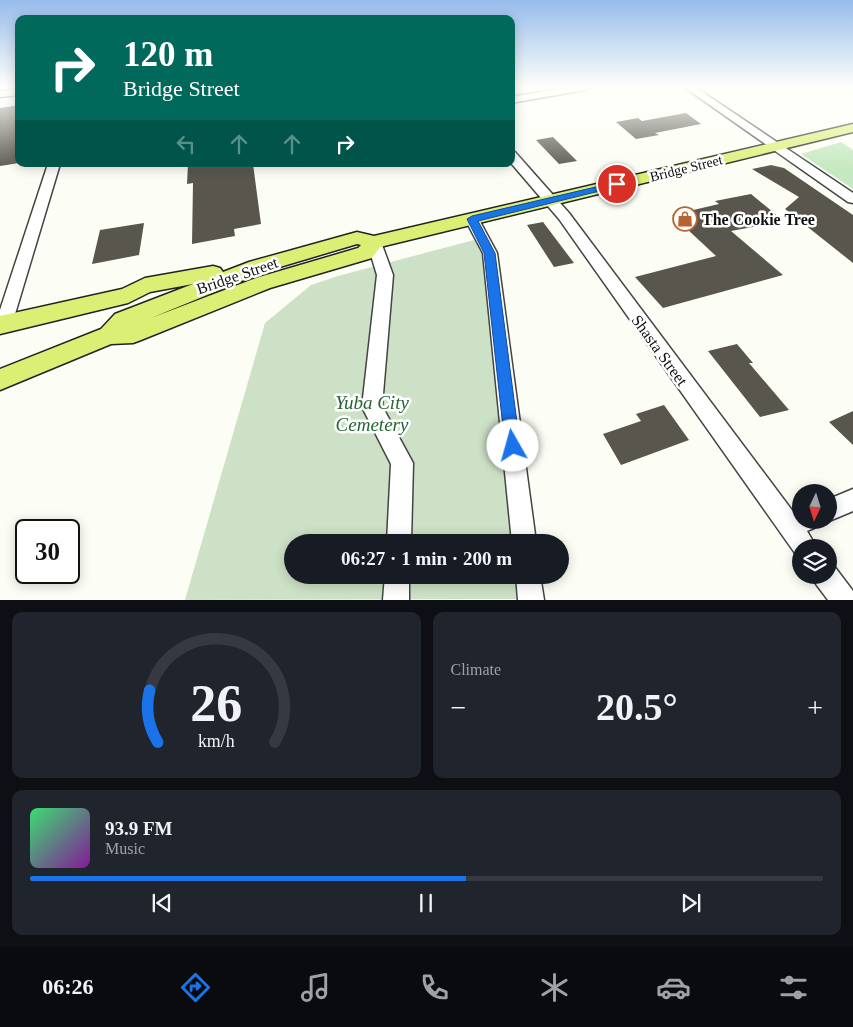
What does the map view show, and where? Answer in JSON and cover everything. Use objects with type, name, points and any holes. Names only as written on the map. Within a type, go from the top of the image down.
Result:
[{"type":"main road","name":"Bridge Street","points":[[109,335],[123,320],[256,267],[357,238],[374,242],[853,128]]},
{"type":"main road","name":"Bridge Street","points":[[0,380],[109,335],[133,334],[263,284],[365,252],[374,242]]},
{"type":"main road","points":[[2,325],[128,295],[145,285],[256,267]]},
{"type":"street","points":[[730,115],[853,199]]},
{"type":"street","name":"Shasta Street","points":[[515,160],[564,216],[792,516]]},
{"type":"street","points":[[2,325],[53,167]]},
{"type":"street","points":[[472,219],[490,253],[523,534]]},
{"type":"street","points":[[374,242],[385,275],[372,407],[402,462],[399,534]]},
{"type":"street","points":[[838,506],[853,500]]},
{"type":"street","points":[[396,600],[397,584]]},
{"type":"street","points":[[529,584],[531,600]]},
{"type":"street","points":[[832,584],[844,600]]},
{"type":"green space","points":[[841,142],[853,150],[853,189],[801,154]]},
{"type":"green space","name":"Yuba City Cemetery","points":[[474,240],[483,254],[515,534],[284,534],[284,584],[521,584],[523,599],[185,600],[265,323],[311,285]]},
{"type":"building","points":[[0,115],[15,115],[15,164],[0,166]]},
{"type":"building","points":[[675,115],[689,115],[701,124],[655,133],[659,135],[636,139],[616,122],[638,118],[642,121]]},
{"type":"building","points":[[553,137],[577,161],[559,164],[536,140]]},
{"type":"building","points":[[771,165],[784,168],[853,215],[853,263],[785,209],[799,197],[752,169]]},
{"type":"building","points":[[188,167],[253,167],[261,224],[234,229],[235,236],[192,244],[193,183],[187,184]]},
{"type":"building","points":[[751,194],[779,217],[758,221],[763,225],[731,231],[783,275],[663,308],[635,277],[716,256],[672,215],[719,204],[715,201]]},
{"type":"building","points":[[543,222],[574,263],[554,267],[527,225]]},
{"type":"building","points":[[144,223],[139,255],[92,264],[100,230]]},
{"type":"building","points":[[737,344],[753,363],[749,363],[789,410],[760,417],[708,351]]},
{"type":"building","points":[[664,405],[689,440],[621,465],[603,434],[641,421],[636,414]]},
{"type":"building","points":[[853,411],[853,445],[829,422]]},
{"type":"place","name":"The Cookie Tree","points":[[685,219]]},
{"type":"route","points":[[513,446],[490,253],[472,219],[617,184]]}]
